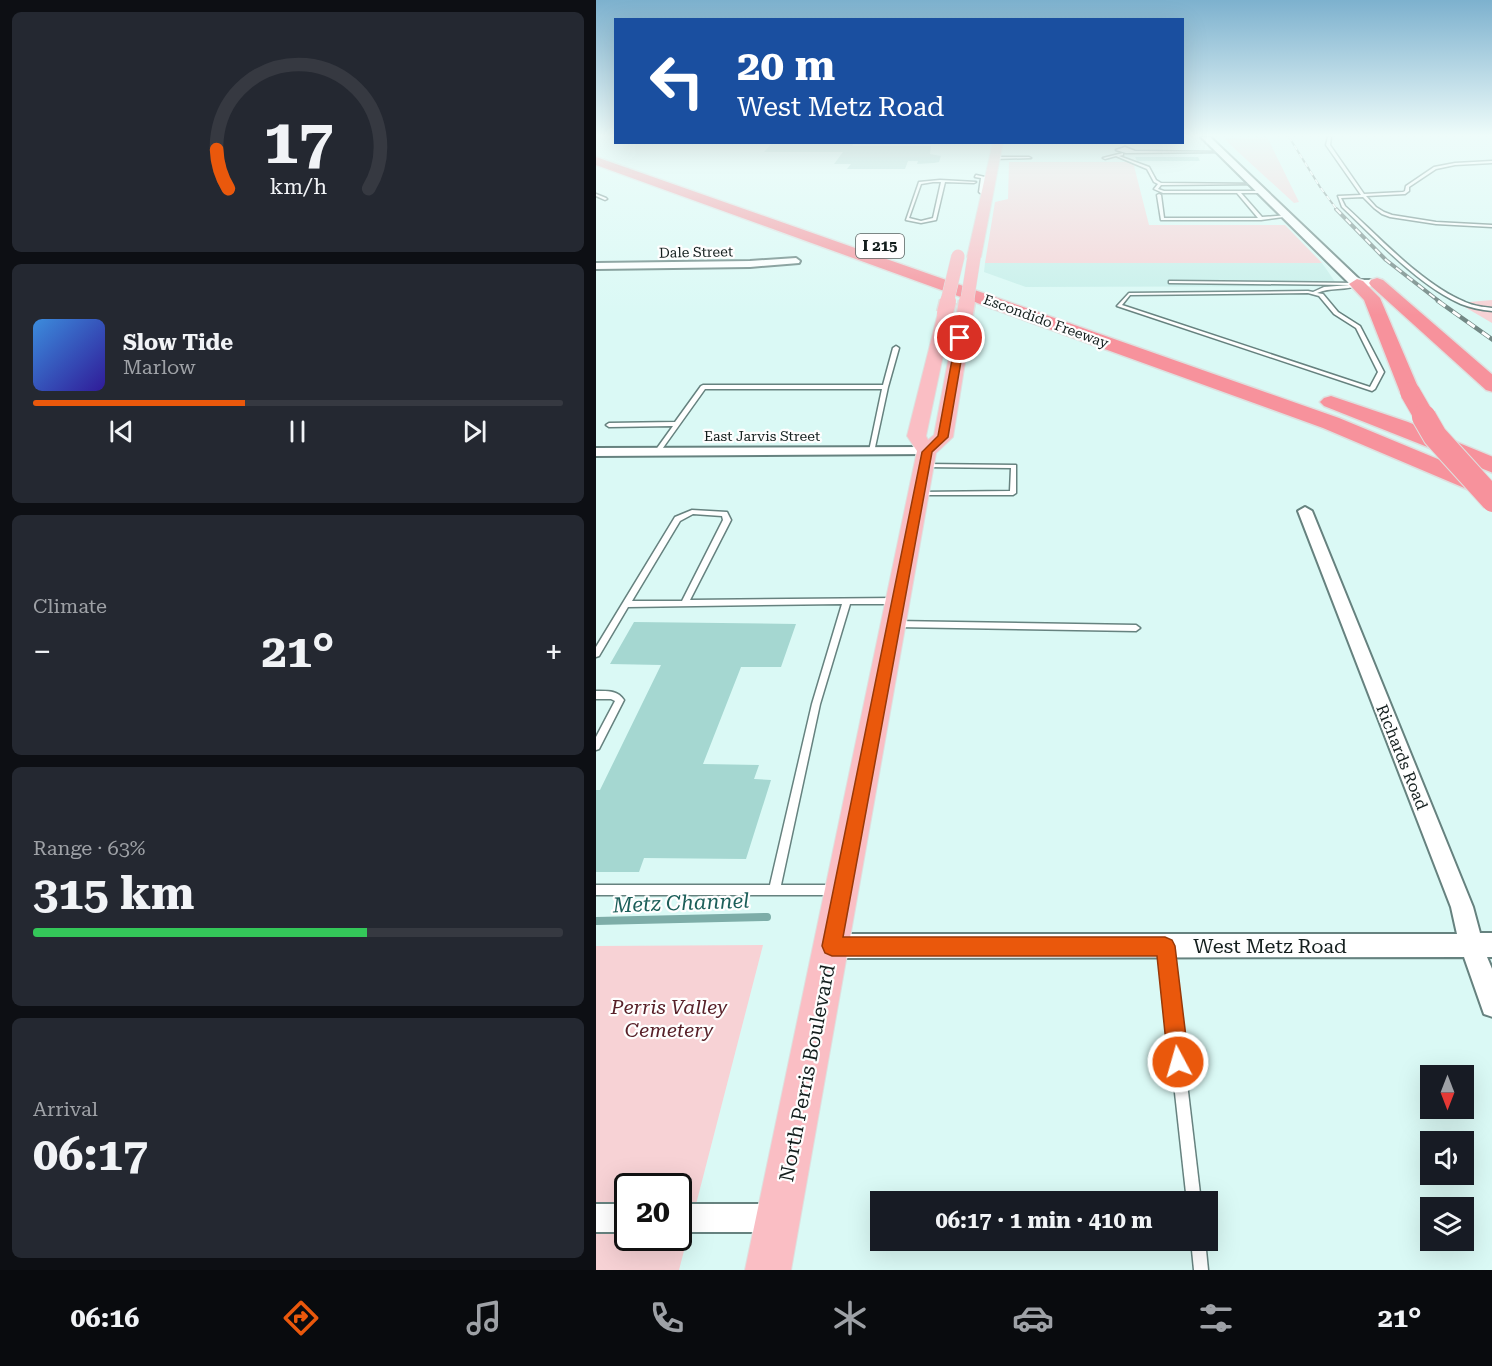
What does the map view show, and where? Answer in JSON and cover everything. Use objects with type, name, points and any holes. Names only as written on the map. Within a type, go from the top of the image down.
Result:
[{"type":"highway","name":"Escondido Freeway","points":[[695,196],[1321,419],[1437,466],[1493,492]]},
{"type":"highway","name":"I 215","points":[[733,196],[903,254]]},
{"type":"highway","name":"Escondido Freeway","points":[[937,266],[983,282]]},
{"type":"highway","points":[[1366,279],[1493,386]]},
{"type":"highway","points":[[1366,279],[1410,392],[1435,436],[1493,500]]},
{"type":"highway","points":[[1164,344],[1357,411],[1493,466]]},
{"type":"main road","name":"North Perris Boulevard","points":[[768,1270],[924,470],[943,437],[974,257],[988,196]]},
{"type":"main road","points":[[1269,196],[1345,255]]},
{"type":"main road","points":[[1277,196],[1366,279]]},
{"type":"main road","name":"North Perris Boulevard","points":[[924,470],[916,436],[960,249]]},
{"type":"street","name":"Dale Street","points":[[596,266],[750,264],[796,261]]},
{"type":"street","name":"East Jarvis Street","points":[[596,452],[872,451],[924,470]]},
{"type":"street","name":"Richards Road","points":[[1305,511],[1462,907],[1482,945],[1493,1005]]},
{"type":"street","name":"West Metz Road","points":[[832,946],[1482,945]]},
{"type":"street","points":[[596,1218],[614,1218]]},
{"type":"street","points":[[692,1218],[778,1218]]},
{"type":"lane","points":[[599,196],[605,199]]},
{"type":"lane","points":[[915,196],[907,219],[911,221],[935,219],[940,196]]},
{"type":"lane","points":[[1159,196],[1162,219],[1261,219],[1295,215]]},
{"type":"lane","points":[[1240,196],[1261,219]]},
{"type":"lane","points":[[1358,196],[1339,197],[1343,206],[1391,250],[1439,289],[1458,301],[1493,310]]},
{"type":"lane","points":[[1365,196],[1384,214],[1438,223],[1493,226]]},
{"type":"lane","points":[[1171,282],[1315,282],[1366,279]]},
{"type":"lane","points":[[1315,282],[1317,291],[1336,313],[1358,327],[1381,372],[1372,389],[1119,306],[1129,294],[1138,293],[1317,291],[1349,289],[1366,279]]},
{"type":"lane","points":[[872,451],[885,387],[896,348]]},
{"type":"lane","points":[[658,452],[703,387],[885,387]]},
{"type":"lane","points":[[610,424],[677,424]]},
{"type":"lane","points":[[1014,466],[1013,493],[924,470],[1014,466]]},
{"type":"lane","points":[[596,654],[681,515],[692,512],[725,514],[727,520],[684,604]]},
{"type":"lane","points":[[774,890],[816,704],[847,602]]},
{"type":"lane","points":[[625,604],[847,602],[897,613],[1136,628]]},
{"type":"lane","points":[[596,695],[613,695],[620,700],[596,747]]},
{"type":"lane","points":[[596,890],[842,890]]},
{"type":"lane","points":[[1165,946],[1193,1191]]},
{"type":"lane","points":[[1199,1251],[1201,1270]]},
{"type":"shaded area","points":[[985,263],[1322,263],[1338,286],[1026,287],[984,272]]},
{"type":"green space","points":[[1008,196],[1142,196],[1149,225],[1285,225],[1322,263],[985,263],[995,202],[1008,199]]},
{"type":"green space","points":[[1287,196],[1296,196],[1299,202],[1294,203]]},
{"type":"green space","points":[[1492,300],[1492,323],[1458,303]]},
{"type":"green space","name":"Perris Valley Cemetery","points":[[763,945],[692,1220],[692,1173],[614,1173],[614,1251],[684,1251],[679,1270],[596,1270],[596,946]]},
{"type":"building","points":[[634,622],[796,624],[781,667],[741,667],[703,764],[759,765],[754,779],[771,780],[746,859],[644,858],[639,872],[596,872],[596,790],[600,790],[661,665],[610,664]]},
{"type":"waterway","name":"Metz Channel","points":[[596,921],[767,917]]},
{"type":"railway","points":[[1327,196],[1338,211]]},
{"type":"railway","points":[[1336,209],[1386,260],[1440,302]]},
{"type":"railway","points":[[1438,301],[1493,340]]},
{"type":"route","points":[[960,338],[943,437],[927,452],[832,946],[1165,946],[1178,1062]]}]
